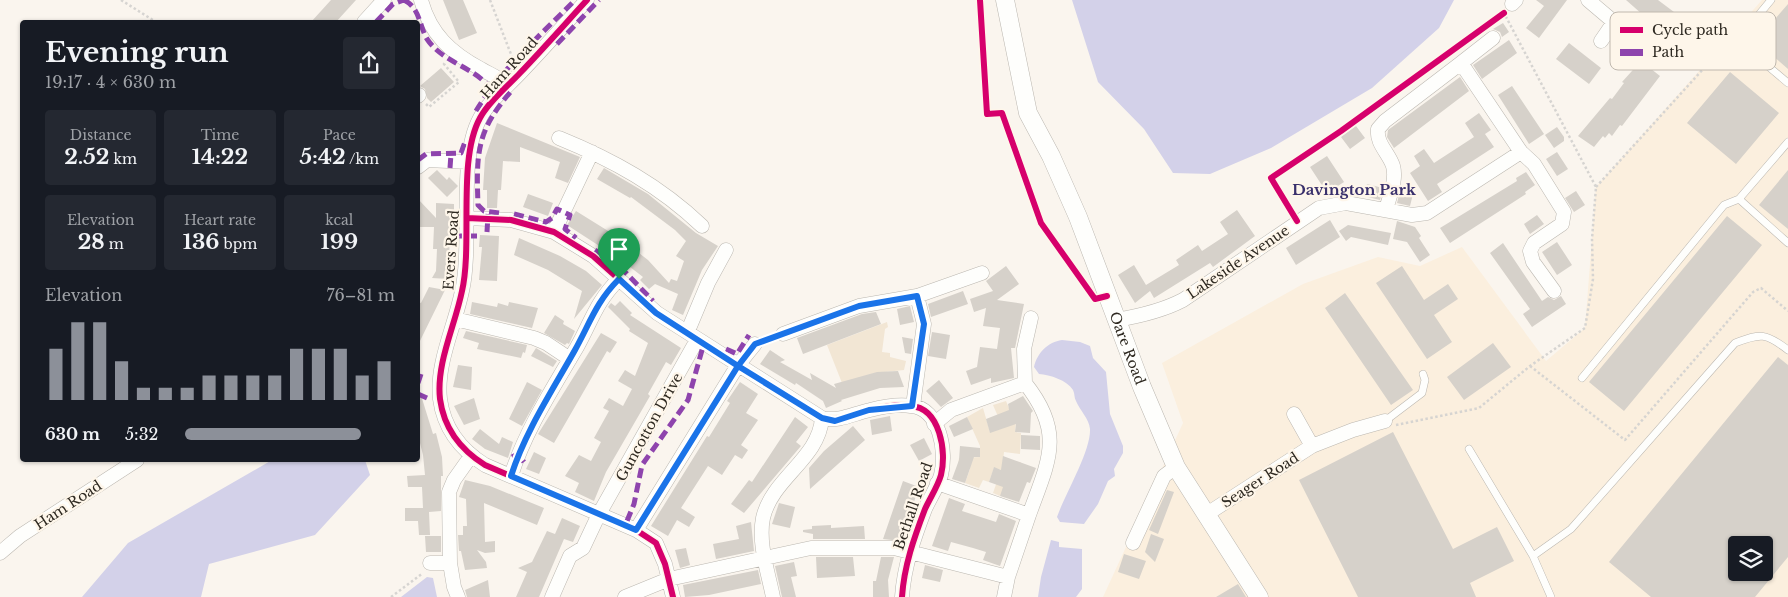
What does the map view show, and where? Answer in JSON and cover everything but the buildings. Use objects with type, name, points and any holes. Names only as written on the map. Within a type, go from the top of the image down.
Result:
[{"type":"street","points":[[366,20],[384,0]]},
{"type":"street","points":[[421,0],[436,35],[449,50],[472,65],[500,78],[507,86]]},
{"type":"street","name":"Ham Road","points":[[469,162],[473,135],[480,118],[587,0]]},
{"type":"street","name":"Oare Road","points":[[1005,0],[1028,113],[1051,156],[1078,217],[1116,320],[1176,467],[1259,597]]},
{"type":"street","points":[[1588,0],[1610,19]]},
{"type":"street","points":[[1601,42],[1610,28]]},
{"type":"street","points":[[1386,210],[1394,174],[1393,166],[1379,141],[1378,130],[1385,121],[1493,38]]},
{"type":"street","points":[[1461,63],[1521,152],[1534,164],[1564,212],[1562,224],[1534,243],[1530,251],[1533,262],[1554,291]]},
{"type":"street","points":[[559,138],[623,167],[667,195],[702,226]]},
{"type":"street","points":[[554,232],[592,152]]},
{"type":"street","name":"Lakeside Avenue","points":[[1116,320],[1167,308],[1183,300],[1319,208],[1336,204],[1412,215],[1427,213],[1521,152]]},
{"type":"street","points":[[420,165],[427,160],[469,162]]},
{"type":"street","name":"Evers Road","points":[[469,162],[464,280],[440,380],[443,414],[451,431],[463,449],[471,456],[511,476],[636,530],[656,543],[674,597]]},
{"type":"street","points":[[467,218],[511,220],[554,232],[593,256],[656,313],[822,418],[835,421],[869,410],[912,406],[924,324],[917,296]]},
{"type":"street","points":[[690,326],[708,283],[726,250]]},
{"type":"street","points":[[783,334],[859,306],[917,296],[982,273]]},
{"type":"street","points":[[511,476],[518,454],[586,330],[595,307],[619,279]]},
{"type":"street","points":[[1004,597],[1008,577],[1047,464],[1050,439],[1047,417],[1037,398],[1025,383],[1024,349],[1031,318]]},
{"type":"street","points":[[455,320],[534,338],[546,343],[570,359]]},
{"type":"street","name":"Guncotton Drive","points":[[552,597],[570,556],[583,548],[600,514],[698,340]]},
{"type":"street","points":[[636,530],[738,366],[755,344]]},
{"type":"street","points":[[934,424],[951,410],[1025,383]]},
{"type":"street","name":"Bethall Road","points":[[902,597],[904,575],[910,553],[937,483],[943,456],[941,438],[926,411],[912,406]]},
{"type":"street","name":"Seager Road","points":[[1294,414],[1312,446]]},
{"type":"street","points":[[773,597],[761,531],[763,517],[772,494],[807,454],[821,428],[822,418]]},
{"type":"street","name":"Seager Road","points":[[1207,514],[1312,446],[1385,421]]},
{"type":"street","points":[[458,597],[450,563],[449,492],[454,480],[471,456]]},
{"type":"street","name":"Ham Road","points":[[0,553],[20,536],[134,462]]},
{"type":"street","points":[[1133,543],[1164,476],[1176,467]]},
{"type":"street","points":[[937,483],[1029,515]]},
{"type":"street","points":[[625,597],[669,580],[811,548],[850,546],[894,548],[1008,577]]},
{"type":"street","points":[[430,563],[450,563]]},
{"type":"lane","points":[[1761,12],[1771,0]]},
{"type":"lane","points":[[1773,70],[1788,83]]},
{"type":"lane","points":[[1582,378],[1724,205],[1739,199],[1788,142]]},
{"type":"lane","points":[[1739,199],[1788,243]]},
{"type":"lane","points":[[1532,556],[1571,529],[1735,344],[1754,336],[1771,337],[1788,350]]},
{"type":"lane","points":[[1385,421],[1422,393],[1425,380],[1423,374]]},
{"type":"lane","points":[[1470,449],[1532,556],[1551,597]]},
{"type":"path","points":[[121,0],[153,20]]},
{"type":"path","points":[[490,0],[520,73]]},
{"type":"path","points":[[1481,30],[1511,6]]},
{"type":"path","points":[[1297,222],[1272,178],[1341,131],[1473,35]]},
{"type":"path","points":[[420,98],[429,107],[459,82],[444,64],[449,60]]},
{"type":"path","points":[[1596,187],[1702,70]]},
{"type":"path","points":[[1385,421],[1397,425],[1479,408],[1530,366],[1625,440],[1753,292],[1761,288],[1788,311]]},
{"type":"path","points":[[391,597],[429,570],[430,563]]},
{"type":"shaded area","points":[[1762,0],[1788,0],[1788,597],[1103,597],[1183,423],[1162,363],[1303,284],[1378,257],[1420,266],[1462,247],[1546,361],[1585,328],[1596,187],[1700,70],[1776,70],[1776,12],[1751,12]]},
{"type":"shaded area","points":[[887,322],[888,327],[885,329],[882,352],[890,353],[890,357],[906,361],[904,370],[875,373],[842,383],[827,345]]},
{"type":"shaded area","points":[[1006,401],[1011,413],[1017,410],[1015,432],[1021,433],[1020,454],[1004,452],[1003,461],[1021,462],[1015,477],[1000,496],[993,493],[1001,470],[994,468],[989,482],[983,480],[979,488],[965,483],[970,469],[958,465],[959,458],[980,457],[980,446],[967,417],[983,408],[990,432],[1003,428],[993,405]]},
{"type":"water","points":[[1072,0],[1454,0],[1439,28],[1372,88],[1271,148],[1210,174],[1173,173],[1144,129],[1098,82]]},
{"type":"water","points":[[1062,340],[1080,342],[1090,346],[1093,358],[1106,372],[1110,414],[1123,446],[1123,453],[1114,469],[1115,476],[1108,481],[1098,504],[1084,524],[1060,522],[1057,517],[1086,449],[1089,438],[1089,425],[1070,386],[1058,379],[1039,374],[1034,367],[1040,353],[1044,349],[1052,343]]},
{"type":"water","points":[[269,462],[366,462],[370,475],[315,535],[209,564],[201,597],[82,597],[128,543]]},
{"type":"water","points":[[1051,540],[1059,542],[1059,547],[1082,549],[1082,589],[1076,597],[1038,597],[1041,577]]},
{"type":"water","points":[[427,577],[433,578],[437,597],[401,597]]},
{"type":"marked path","points":[[404,0],[416,12],[419,20]]},
{"type":"marked path","points":[[378,20],[393,4],[404,0]]},
{"type":"marked path","points":[[476,111],[509,67],[575,0]]},
{"type":"marked path","points":[[557,44],[599,0]]},
{"type":"marked path","points":[[420,23],[424,34],[434,47],[450,60],[477,75],[491,89]]},
{"type":"marked path","points":[[499,213],[484,211],[478,205],[479,155],[481,142],[492,117],[513,89]]},
{"type":"marked path","points":[[420,158],[426,154],[461,153],[466,139]]},
{"type":"marked path","points":[[450,168],[451,154]]},
{"type":"marked path","points":[[514,214],[546,222],[552,218],[557,209],[570,215],[565,229],[576,238]]},
{"type":"marked path","points":[[487,232],[488,214]]},
{"type":"marked path","points":[[456,236],[477,236]]},
{"type":"marked path","points":[[595,250],[626,273],[653,301]]},
{"type":"marked path","points":[[726,349],[737,354],[749,335]]},
{"type":"marked path","points":[[627,521],[634,504],[642,465],[688,400],[704,343]]},
{"type":"marked path","points":[[420,395],[427,398]]},
{"type":"marked path","points":[[512,457],[518,454],[524,462]]},
{"type":"cycle path","points":[[587,0],[529,64],[498,94],[480,118],[473,136],[467,179],[465,272],[459,304],[443,358],[440,399],[445,420],[455,438],[476,459],[485,465],[636,530],[656,543],[665,564],[673,597]]},
{"type":"cycle path","points":[[980,0],[987,114],[1002,113],[1041,223],[1095,299],[1107,296]]},
{"type":"cycle path","points":[[1297,221],[1271,178],[1341,131],[1504,13]]},
{"type":"cycle path","points":[[467,218],[511,220],[554,232],[593,256],[657,313],[822,418],[835,419],[901,405],[921,409],[929,414],[935,423],[942,444],[943,466],[940,479],[925,509],[913,541],[907,563],[902,597]]},
{"type":"district","name":"Davington Park","points":[[1354,190]]},
{"type":"route","points":[[619,279],[611,286],[595,307],[586,330],[518,454],[511,476],[636,530],[738,366],[822,418],[835,421],[869,410],[893,406],[912,406],[924,324],[922,309],[917,296],[859,306],[755,344],[738,366],[656,313],[619,279]]}]
